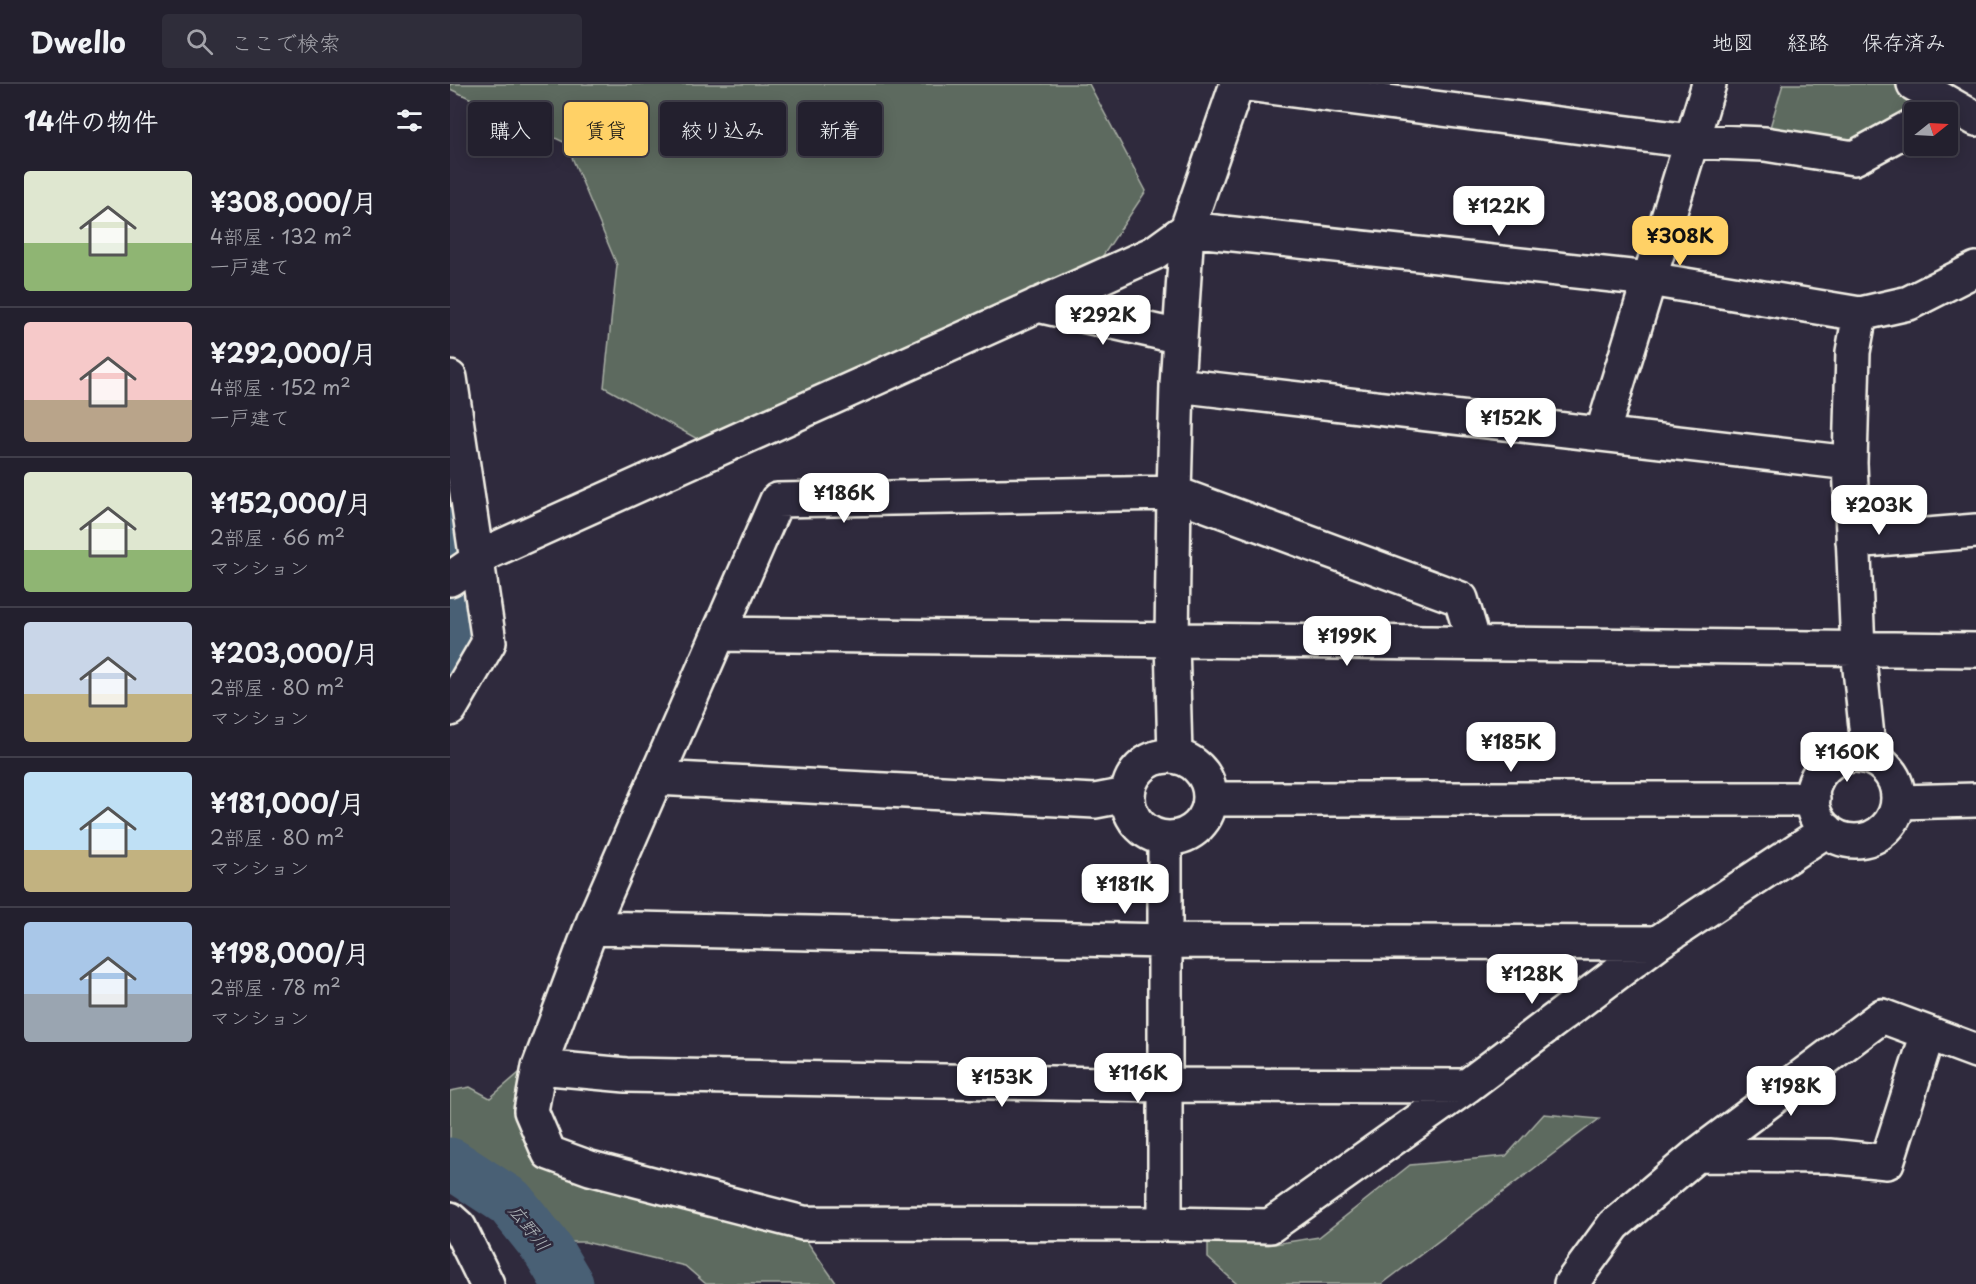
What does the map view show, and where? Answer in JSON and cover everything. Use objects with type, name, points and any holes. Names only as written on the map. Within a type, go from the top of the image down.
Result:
[{"type":"street","points":[[1175,756],[1172,640],[1174,493],[1177,385],[1187,229],[1237,84]]},
{"type":"street","points":[[1247,84],[1691,141],[1765,144],[1854,158],[1904,130]]},
{"type":"street","points":[[1602,434],[1709,84]]},
{"type":"street","points":[[1914,84],[1940,102]]},
{"type":"street","points":[[450,579],[483,556],[1154,253],[1187,229],[1649,279],[1860,314],[1909,303],[1976,269]]},
{"type":"street","points":[[1037,305],[1180,337]]},
{"type":"street","points":[[1860,314],[1853,352],[1850,464],[1858,649],[1869,756]]},
{"type":"street","points":[[450,378],[483,556],[489,642],[450,710]]},
{"type":"street","points":[[1177,385],[1850,464]]},
{"type":"street","points":[[1474,643],[1461,599],[1174,493],[777,500],[591,928],[539,1067],[531,1111],[549,1153],[590,1168],[803,1223],[1270,1226],[1467,1086],[1657,943],[1827,830]]},
{"type":"street","points":[[1853,541],[1976,531]]},
{"type":"street","points":[[719,634],[1976,650]]},
{"type":"street","points":[[1855,754],[1869,756],[1882,763],[1892,774],[1899,802],[1888,826],[1877,835],[1864,840],[1851,841],[1827,830],[1819,821],[1814,810],[1813,799],[1814,785],[1820,773],[1830,763],[1841,757],[1855,754]]},
{"type":"street","points":[[1161,756],[1175,756],[1196,766],[1209,787],[1210,799],[1207,812],[1200,824],[1178,838],[1165,839],[1153,836],[1134,820],[1127,795],[1134,776],[1148,761],[1161,756]]},
{"type":"street","points":[[656,778],[1095,801],[1127,795]]},
{"type":"street","points":[[1210,799],[1813,799]]},
{"type":"street","points":[[1899,802],[1976,800]]},
{"type":"street","points":[[1165,839],[1166,941],[1163,1085],[1165,1224]]},
{"type":"street","points":[[591,928],[1166,941],[1657,943]]},
{"type":"street","points":[[1571,1284],[1614,1225],[1697,1155],[1882,1016],[1976,1051]]},
{"type":"street","points":[[1697,1155],[1829,1156],[1887,1162],[1928,1033]]},
{"type":"street","points":[[539,1067],[626,1075],[1163,1085],[1467,1086]]},
{"type":"street","points":[[450,1219],[459,1227],[487,1284]]},
{"type":"green space","points":[[450,84],[1089,84],[1146,191],[1098,263],[708,445],[604,387],[617,265],[571,156],[648,156],[648,102],[564,102],[564,142],[552,136],[552,102],[478,102],[450,89]]},
{"type":"green space","points":[[1783,84],[1898,84],[1923,96],[1922,102],[1904,102],[1904,120],[1855,147],[1768,134]]},
{"type":"green space","points":[[525,1068],[545,1164],[631,1197],[796,1226],[837,1284],[706,1284],[685,1266],[585,1242],[550,1242],[450,1159],[450,1091],[470,1087],[490,1098]]},
{"type":"green space","points":[[1544,1114],[1599,1119],[1382,1284],[1237,1284],[1208,1258],[1208,1240],[1268,1245],[1319,1237],[1410,1165],[1506,1156]]},
{"type":"waterway","points":[[450,495],[463,604],[457,646],[450,663]]},
{"type":"waterway","name":"広野川","points":[[450,1163],[510,1202],[546,1247],[568,1284]]}]
